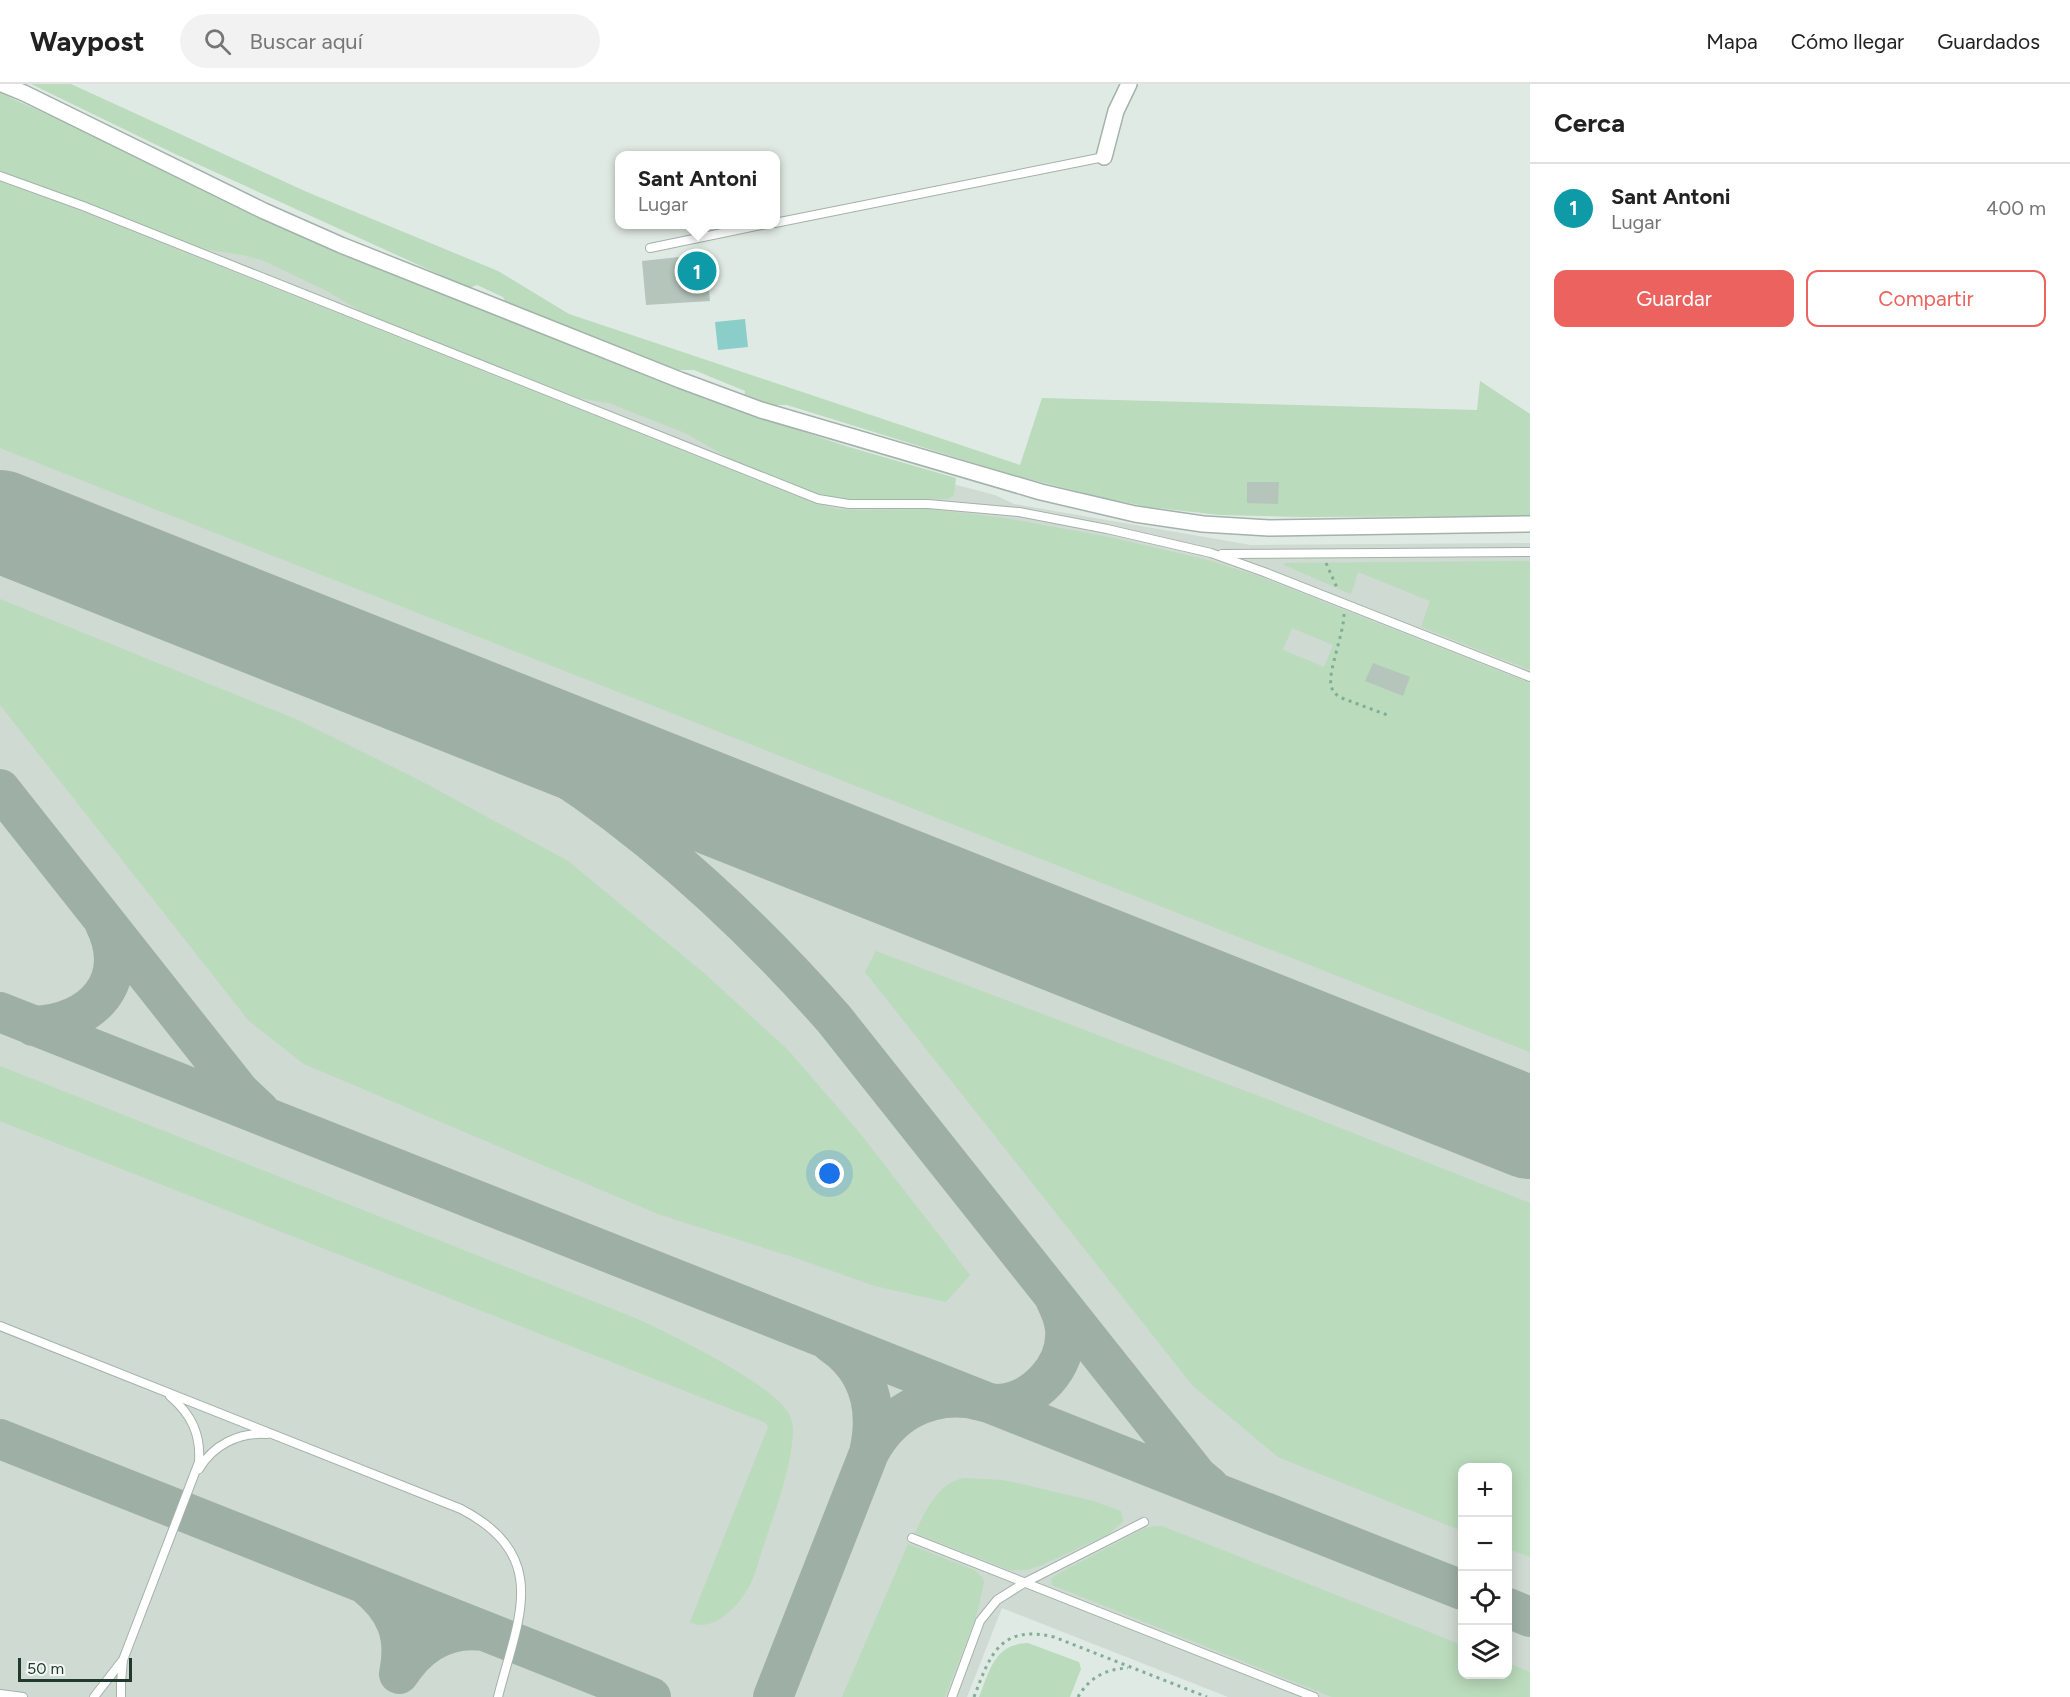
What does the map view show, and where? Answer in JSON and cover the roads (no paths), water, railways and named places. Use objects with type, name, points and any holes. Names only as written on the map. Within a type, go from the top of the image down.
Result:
[{"type":"street","points":[[2,84],[264,211],[341,245],[680,380],[761,410],[1041,492],[1135,514],[1203,524],[1269,528],[1530,524]]},
{"type":"street","points":[[1104,157],[1116,111],[1129,84]]},
{"type":"lane","points":[[780,222],[1104,157]]},
{"type":"lane","points":[[0,176],[83,206],[818,499],[849,504],[928,504],[1019,512],[1107,529],[1211,554],[1530,677]]},
{"type":"lane","points":[[650,248],[746,229]]},
{"type":"lane","points":[[1211,554],[1530,552]]},
{"type":"lane","points":[[0,1326],[461,1509],[484,1522],[503,1539],[518,1570],[522,1592],[521,1605],[498,1697]]},
{"type":"lane","points":[[94,1697],[123,1660],[197,1473],[200,1455],[195,1428],[183,1408],[164,1391]]},
{"type":"lane","points":[[197,1473],[213,1451],[229,1441],[256,1434],[273,1434]]},
{"type":"lane","points":[[952,1697],[980,1622],[987,1610],[1009,1591],[1144,1522]]},
{"type":"lane","points":[[912,1538],[1314,1697]]},
{"type":"lane","points":[[122,1697],[123,1660]]},
{"type":"lane","points":[[87,1697],[103,1687]]},
{"type":"lane","points":[[1,1695],[23,1697]]},
{"type":"water","points":[[745,319],[748,347],[718,350],[715,322]]},
{"type":"place","name":"Sant Antoni","points":[[697,271]]}]
